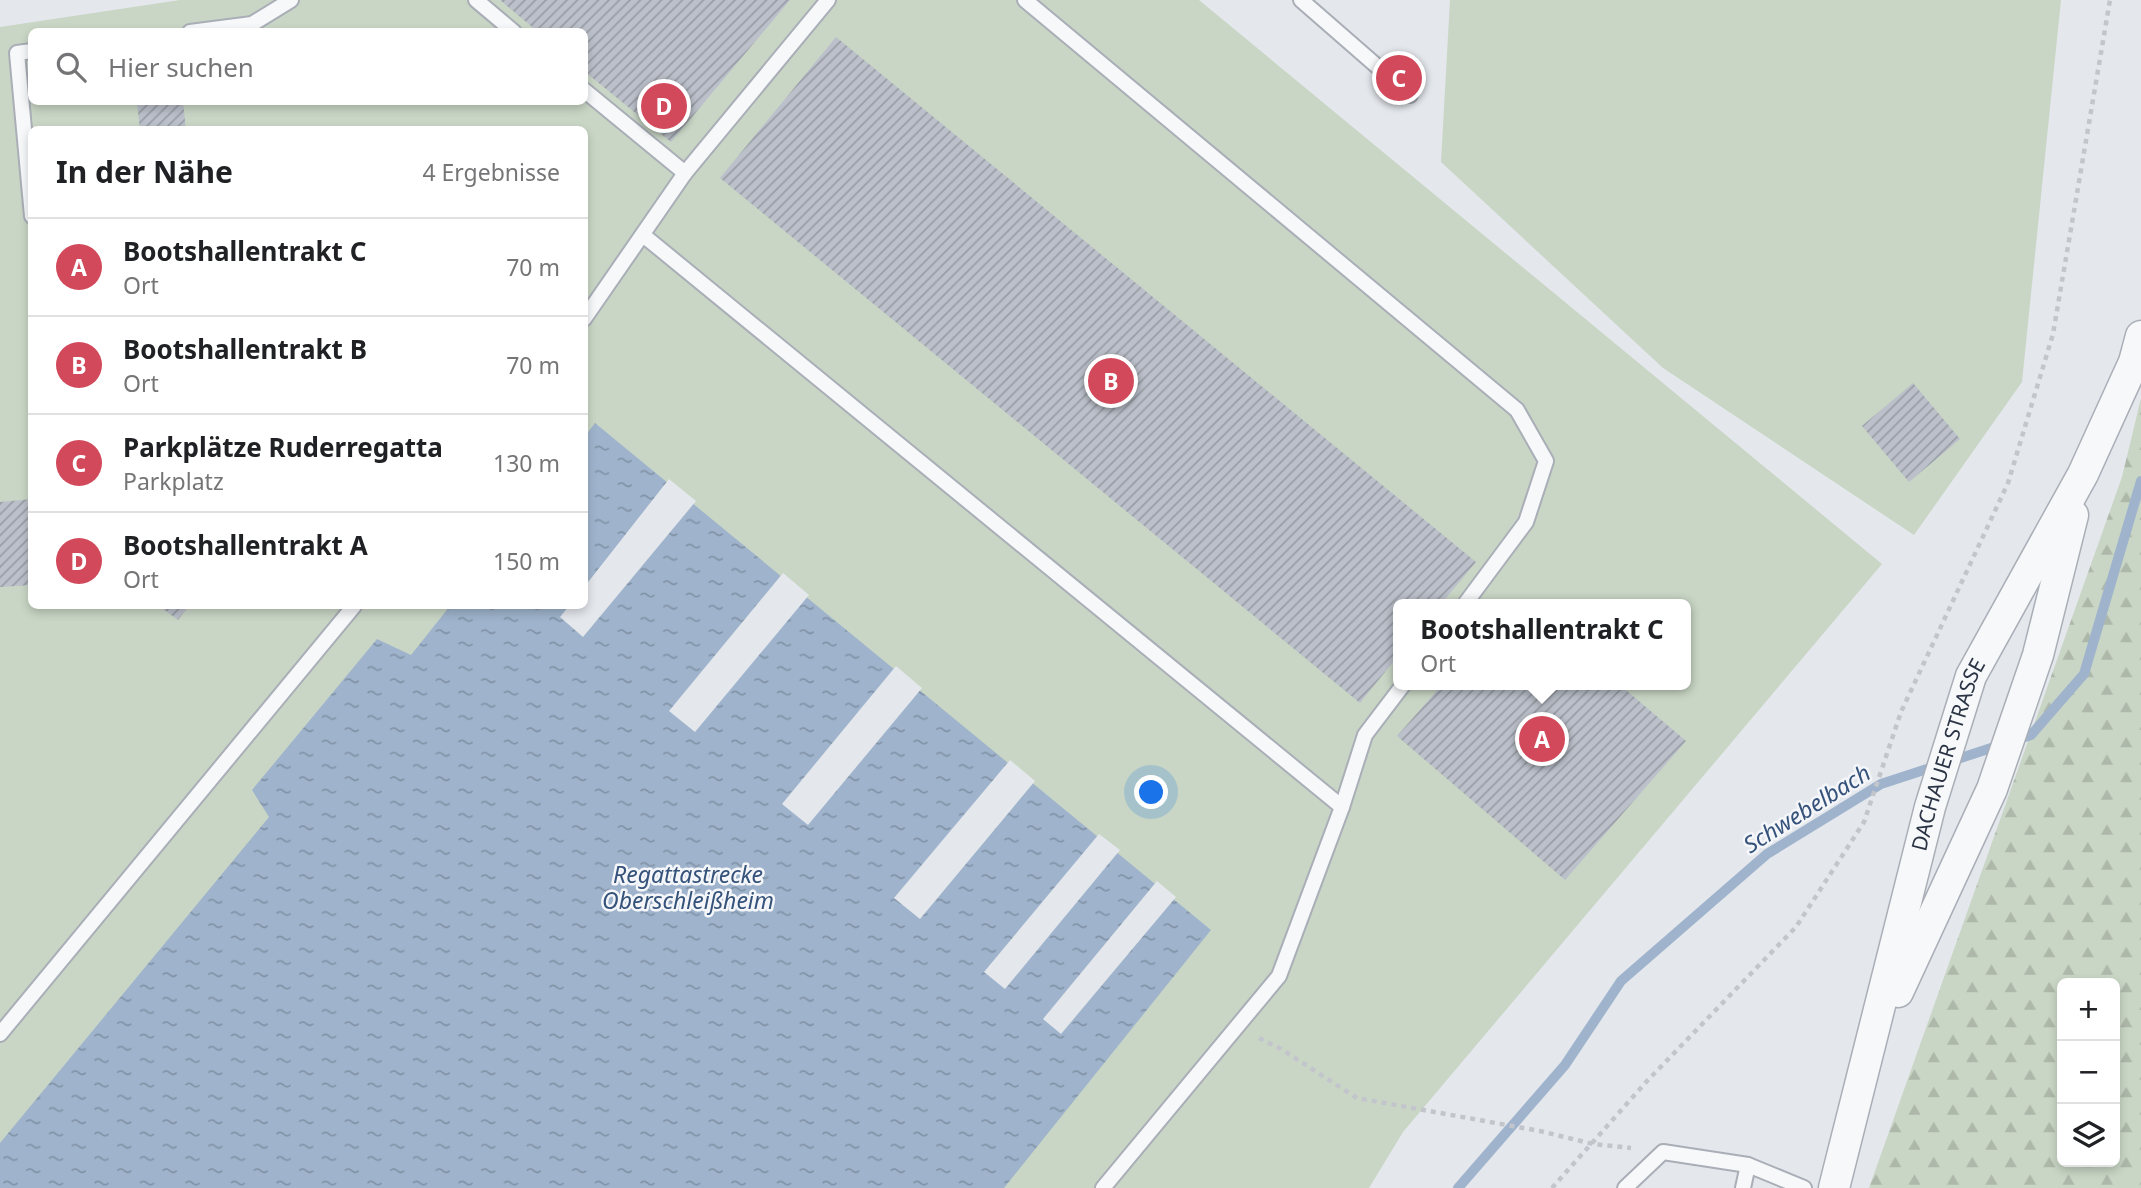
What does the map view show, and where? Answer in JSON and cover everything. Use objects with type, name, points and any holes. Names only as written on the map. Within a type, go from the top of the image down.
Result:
[{"type":"street","name":"DACHAUER STRASSE","points":[[1834,1188],[1930,807],[1971,676],[2083,474],[2134,362],[2141,336]]},
{"type":"street","name":"DACHAUER STRASSE","points":[[1868,1057],[1992,789],[2038,655],[2083,474]]},
{"type":"lane","points":[[222,28],[253,24],[291,0]]},
{"type":"lane","points":[[476,0],[509,28]]},
{"type":"lane","points":[[588,313],[685,173],[828,0]]},
{"type":"lane","points":[[1025,0],[1517,410],[1545,461],[1526,522],[1469,599]]},
{"type":"lane","points":[[1301,0],[1410,95]]},
{"type":"lane","points":[[28,52],[17,53],[28,173]]},
{"type":"lane","points":[[588,93],[685,173]]},
{"type":"lane","points":[[643,235],[1342,807]]},
{"type":"lane","points":[[0,1034],[352,609]]},
{"type":"lane","points":[[1103,1188],[1279,976],[1342,807],[1365,735],[1399,690]]},
{"type":"lane","points":[[1625,1188],[1663,1152],[1748,1165],[1804,1188]]},
{"type":"lane","points":[[1742,1188],[1748,1165]]},
{"type":"path","points":[[1552,1188],[1648,1080],[1796,927],[1864,822],[1901,712],[2008,483],[2053,334],[2110,0]]},
{"type":"path","points":[[1236,1026],[1281,1049],[1357,1098],[1540,1131],[1593,1144],[1663,1152]]},
{"type":"green space","name":"Regattastrecke Oberschleißheim","points":[[180,0],[1199,0],[1882,564],[1403,1132],[1369,1188],[0,1188],[0,27]]},
{"type":"green space","points":[[1450,0],[2061,0],[2022,382],[1914,535],[1663,368],[1441,162]]},
{"type":"green space","points":[[2141,398],[2141,1188],[1869,1188],[2122,477]]},
{"type":"water","name":"Regattastrecke Oberschleißheim","points":[[595,423],[1211,930],[1004,1188],[0,1188],[0,1143],[269,817],[252,790],[377,639],[411,655],[448,609],[588,609],[588,432]]},
{"type":"pier","points":[[669,479],[696,501],[583,637],[560,617],[567,609],[588,609],[588,582]]},
{"type":"pier","points":[[783,573],[809,595],[695,732],[669,711]]},
{"type":"pier","points":[[896,666],[922,688],[808,825],[782,804]]},
{"type":"pier","points":[[1010,760],[1035,781],[920,919],[894,898]]},
{"type":"pier","points":[[1099,834],[1120,850],[1005,989],[984,972]]},
{"type":"pier","points":[[1157,881],[1176,897],[1061,1034],[1043,1019]]},
{"type":"building","points":[[500,0],[790,0],[671,142],[588,74],[588,28],[533,28]]},
{"type":"building","points":[[836,37],[1476,562],[1445,599],[1393,599],[1393,662],[1360,703],[720,178]]},
{"type":"building","points":[[137,105],[183,105],[186,126],[140,126]]},
{"type":"building","points":[[1913,383],[1960,439],[1909,482],[1862,426]]},
{"type":"building","points":[[28,499],[28,585],[0,587],[0,502]]},
{"type":"building","points":[[163,609],[187,609],[178,620]]},
{"type":"building","points":[[1438,690],[1626,690],[1686,741],[1565,880],[1397,736]]},
{"type":"waterway","name":"Schwebelbach","points":[[1458,1188],[1565,1065],[1621,981],[1767,854],[1881,784],[2031,735],[2084,674],[2141,481]]},
{"type":"place","name":"Parkplätze Ruderregatta","points":[[1399,78]]},
{"type":"place","name":"Bootshallentrakt A","points":[[664,106]]},
{"type":"place","name":"Bootshallentrakt B","points":[[1111,381]]},
{"type":"place","name":"Bootshallentrakt C","points":[[1542,739]]}]
